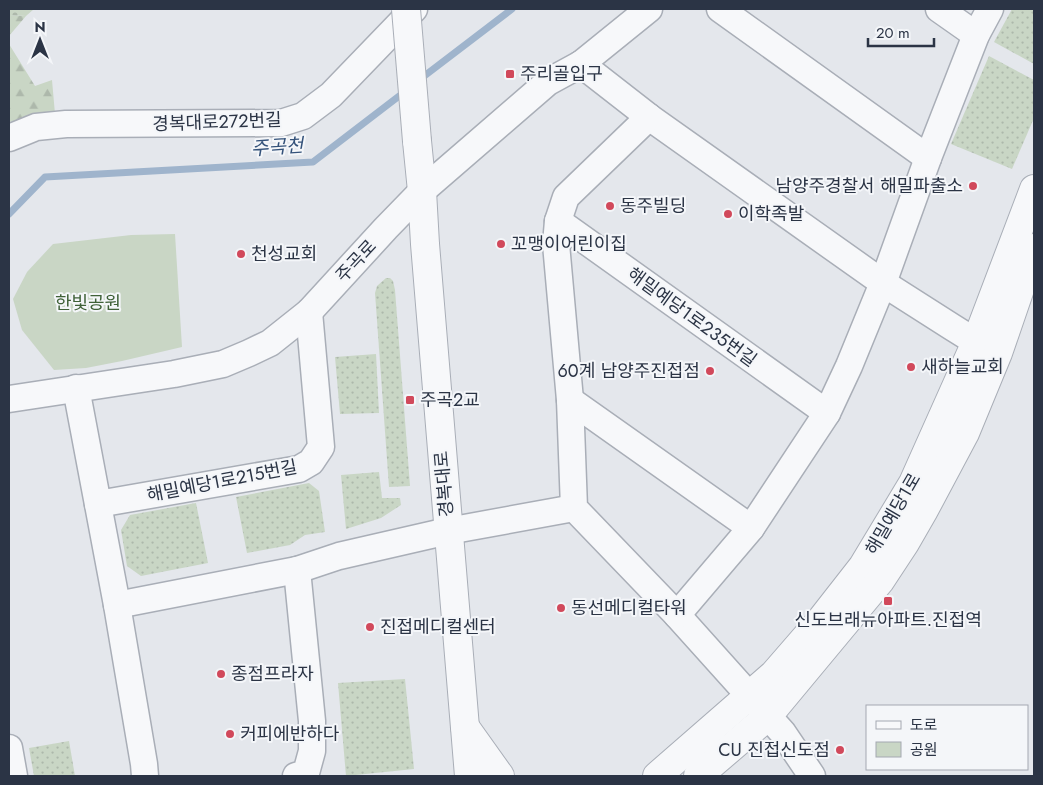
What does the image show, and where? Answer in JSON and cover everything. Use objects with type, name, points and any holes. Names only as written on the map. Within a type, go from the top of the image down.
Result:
[{"type":"street","name":"경복대로","points":[[406,9],[469,776]]},
{"type":"street","name":"경복대로272번길","points":[[9,138],[36,127],[66,124],[281,123],[303,116],[331,95],[414,9]]},
{"type":"street","name":"주곡로","points":[[9,399],[174,374],[223,364],[270,343],[309,312],[422,191],[548,82],[581,64],[649,9]]},
{"type":"street","points":[[720,9],[928,158]]},
{"type":"street","points":[[939,9],[976,35]]},
{"type":"street","points":[[677,615],[751,528],[827,413],[849,366],[883,282],[928,158],[976,35],[990,9]]},
{"type":"street","points":[[581,64],[649,117],[883,282],[987,347]]},
{"type":"street","points":[[649,117],[566,198],[558,221],[556,244],[570,400],[574,508],[677,615],[783,733],[812,776]]},
{"type":"street","name":"해밀예당1로","points":[[698,776],[767,717],[880,581],[924,510],[965,433],[987,347],[1034,188]]},
{"type":"street","name":"해밀예당1로235번길","points":[[558,221],[827,413]]},
{"type":"street","name":"해밀예당1로","points":[[657,776],[774,674],[820,621],[863,566],[913,483],[987,347],[1034,248]]},
{"type":"street","name":"해밀예당1로215번길","points":[[98,504],[299,469],[311,462],[321,447],[309,312]]},
{"type":"street","points":[[76,388],[117,605],[145,776]]},
{"type":"street","points":[[570,400],[751,528]]},
{"type":"street","points":[[117,605],[297,570],[339,556],[448,530],[574,508]]},
{"type":"street","points":[[296,776],[306,773],[312,750],[312,721],[297,570]]},
{"type":"street","points":[[465,727],[500,776]]},
{"type":"street","points":[[9,748],[14,776]]},
{"type":"green space","points":[[9,9],[34,9],[26,16],[10,15]]},
{"type":"green space","points":[[1012,9],[1034,9],[1034,64],[994,42]]},
{"type":"green space","points":[[9,12],[10,15],[26,16],[9,36]]},
{"type":"green space","points":[[9,44],[35,86],[52,80],[55,114],[9,122]]},
{"type":"green space","points":[[989,56],[1034,80],[1034,118],[1012,169],[951,144]]},
{"type":"green space","name":"한빛공원","points":[[175,234],[182,347],[86,368],[54,370],[22,330],[13,299],[27,272],[53,244],[131,235]]},
{"type":"green space","points":[[386,278],[390,278],[393,281],[395,290],[410,486],[389,487],[375,293],[377,286]]},
{"type":"green space","points":[[376,354],[379,413],[340,414],[335,357]]},
{"type":"green space","points":[[379,472],[382,498],[400,498],[401,505],[381,518],[346,529],[341,475]]},
{"type":"green space","points":[[309,483],[319,491],[325,532],[305,535],[290,545],[247,553],[236,497]]},
{"type":"green space","points":[[196,503],[208,563],[141,576],[127,566],[121,530],[130,515]]},
{"type":"green space","points":[[405,679],[414,769],[346,776],[338,683]]},
{"type":"green space","points":[[69,741],[75,776],[34,776],[29,748]]},
{"type":"waterway","name":"주곡천","points":[[419,80],[512,9]]},
{"type":"waterway","name":"주곡천","points":[[9,214],[45,177],[313,162],[407,90]]},
{"type":"place","name":"주리골입구","points":[[510,74]]},
{"type":"place","name":"남양주경찰서 해밀파출소","points":[[973,186]]},
{"type":"place","name":"동주빌딩","points":[[610,206]]},
{"type":"place","name":"이학족발","points":[[728,214]]},
{"type":"place","name":"꼬맹이어린이집","points":[[501,244]]},
{"type":"place","name":"천성교회","points":[[241,254]]},
{"type":"place","name":"새하늘교회","points":[[911,367]]},
{"type":"place","name":"60계 남양주진접점","points":[[710,371]]},
{"type":"place","name":"주곡2교","points":[[410,400]]},
{"type":"place","name":"신도브래뉴아파트.진접역","points":[[888,601]]},
{"type":"place","name":"동선메디컬타워","points":[[561,608]]},
{"type":"place","name":"진접메디컬센터","points":[[370,627]]},
{"type":"place","name":"종점프라자","points":[[221,674]]},
{"type":"place","name":"커피에반하다","points":[[230,734]]},
{"type":"place","name":"CU 진접신도점","points":[[840,750]]}]
